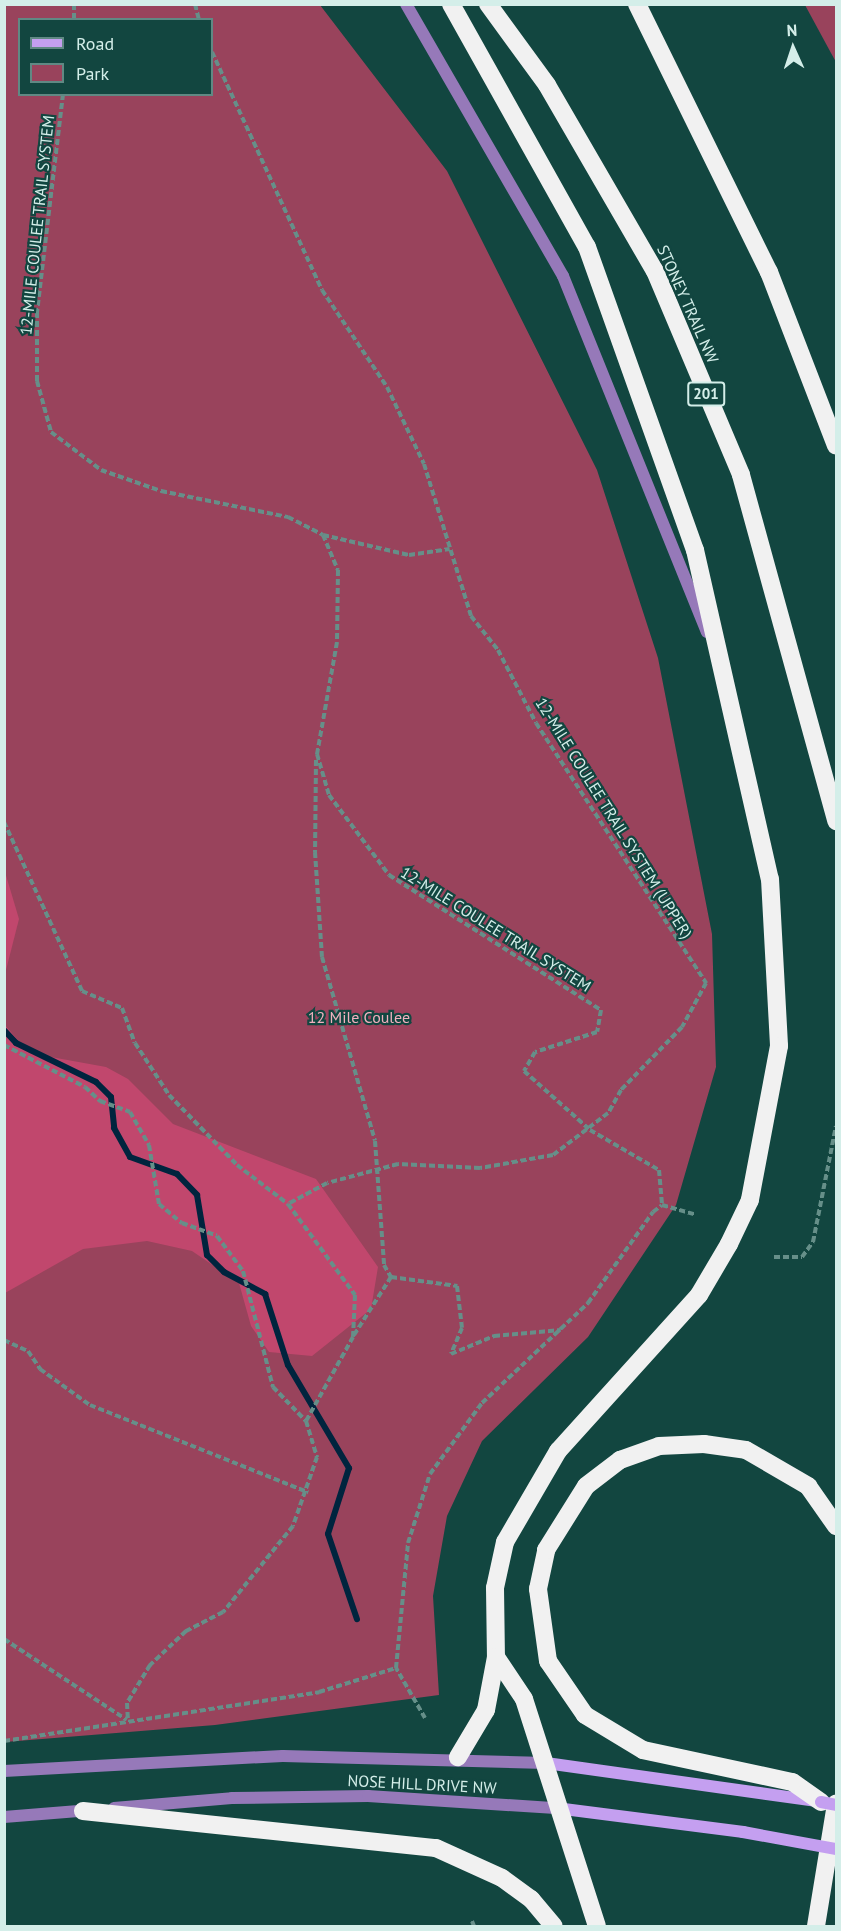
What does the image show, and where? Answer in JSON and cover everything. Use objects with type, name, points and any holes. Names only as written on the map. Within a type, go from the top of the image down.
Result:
[{"type":"highway","points":[[451,4],[587,247],[614,312],[695,550],[715,652],[770,879],[779,1046],[767,1126],[750,1200],[699,1295],[558,1451],[505,1542],[495,1588],[496,1657],[481,1726],[458,1757]]},
{"type":"highway","name":"STONEY TRAIL NW","points":[[488,4],[547,85],[655,271],[741,475],[837,821]]},
{"type":"highway","points":[[637,4],[769,272],[837,446]]},
{"type":"highway","points":[[816,1926],[831,1804],[792,1782],[753,1783],[652,1754],[585,1715],[548,1661],[541,1635],[538,1589],[546,1550],[586,1486],[620,1460],[659,1446],[705,1444],[746,1450],[808,1486],[837,1526]]},
{"type":"highway","points":[[496,1657],[524,1699],[546,1763],[556,1808],[597,1926]]},
{"type":"highway","points":[[83,1811],[436,1848],[502,1878],[554,1926]]},
{"type":"main road","name":"NOSE HILL DRIVE NW","points":[[546,1763],[753,1783]]},
{"type":"main road","name":"NOSE HILL DRIVE NW","points":[[556,1808],[744,1832],[837,1849]]},
{"type":"street","points":[[406,4],[562,276],[715,652]]},
{"type":"street","name":"NOSE HILL DRIVE NW","points":[[4,1771],[173,1758],[458,1757],[546,1763]]},
{"type":"street","name":"NOSE HILL DRIVE NW","points":[[4,1817],[232,1798],[368,1796],[556,1808]]},
{"type":"path","name":"12-MILE COULEE TRAIL SYSTEM (UPPER)","points":[[213,54],[322,290],[387,387],[420,454],[471,616],[498,650],[536,723],[706,982],[682,1027],[590,1130]]},
{"type":"path","name":"12-MILE COULEE TRAIL SYSTEM","points":[[63,96],[37,312],[37,381],[51,432],[101,470],[162,491],[288,517],[323,535],[338,570],[337,642],[316,754],[329,795],[389,875],[601,1010],[597,1032],[535,1052],[524,1071],[590,1130],[624,1145],[659,1170],[662,1204]]},
{"type":"path","points":[[323,535],[409,555],[450,549]]},
{"type":"path","points":[[316,754],[315,852],[322,957],[380,1171],[384,1265],[391,1277]]},
{"type":"path","points":[[4,822],[82,991],[122,1008],[135,1043],[169,1095],[228,1157],[288,1204],[355,1295],[353,1337]]},
{"type":"path","points":[[4,1045],[85,1087],[100,1101],[130,1112],[149,1145],[159,1204],[182,1223],[217,1236],[243,1271],[273,1387],[306,1421],[317,1457],[308,1492],[293,1526],[223,1612],[186,1631],[150,1665],[127,1703],[128,1720]]},
{"type":"path","points":[[774,1257],[802,1257],[813,1242],[837,1126]]},
{"type":"path","points":[[288,1204],[327,1183],[380,1171],[398,1164],[480,1168],[553,1155],[590,1130]]},
{"type":"path","points":[[425,1718],[396,1668],[408,1543],[430,1474],[482,1403],[561,1330],[662,1204],[696,1215]]},
{"type":"path","points":[[391,1277],[457,1287],[462,1328],[451,1354],[494,1336],[561,1330]]},
{"type":"path","points":[[306,1421],[353,1337],[391,1277]]},
{"type":"path","points":[[4,1341],[28,1352],[40,1369],[90,1405],[308,1492]]},
{"type":"path","points":[[4,1639],[128,1720]]},
{"type":"path","points":[[4,1741],[319,1692],[396,1668]]},
{"type":"green space","name":"12 Mile Coulee","points":[[5,5],[320,5],[447,171],[597,470],[658,658],[712,934],[716,1067],[676,1205],[588,1337],[482,1441],[447,1516],[433,1596],[439,1695],[215,1725],[5,1742]]},
{"type":"green space","points":[[805,5],[836,5],[836,62],[831,53]]},
{"type":"shaded area","points":[[5,872],[19,919],[5,974]]},
{"type":"shaded area","points":[[4,1024],[29,1053],[106,1067],[128,1079],[173,1124],[316,1179],[378,1267],[371,1309],[312,1356],[269,1352],[251,1326],[239,1283],[192,1251],[147,1241],[83,1249],[5,1293]]},
{"type":"waterway","points":[[4,1030],[16,1043],[96,1082],[111,1097],[114,1128],[130,1157],[177,1174],[197,1195],[207,1255],[224,1272],[265,1294],[288,1365],[349,1468],[328,1534],[357,1619]]}]
